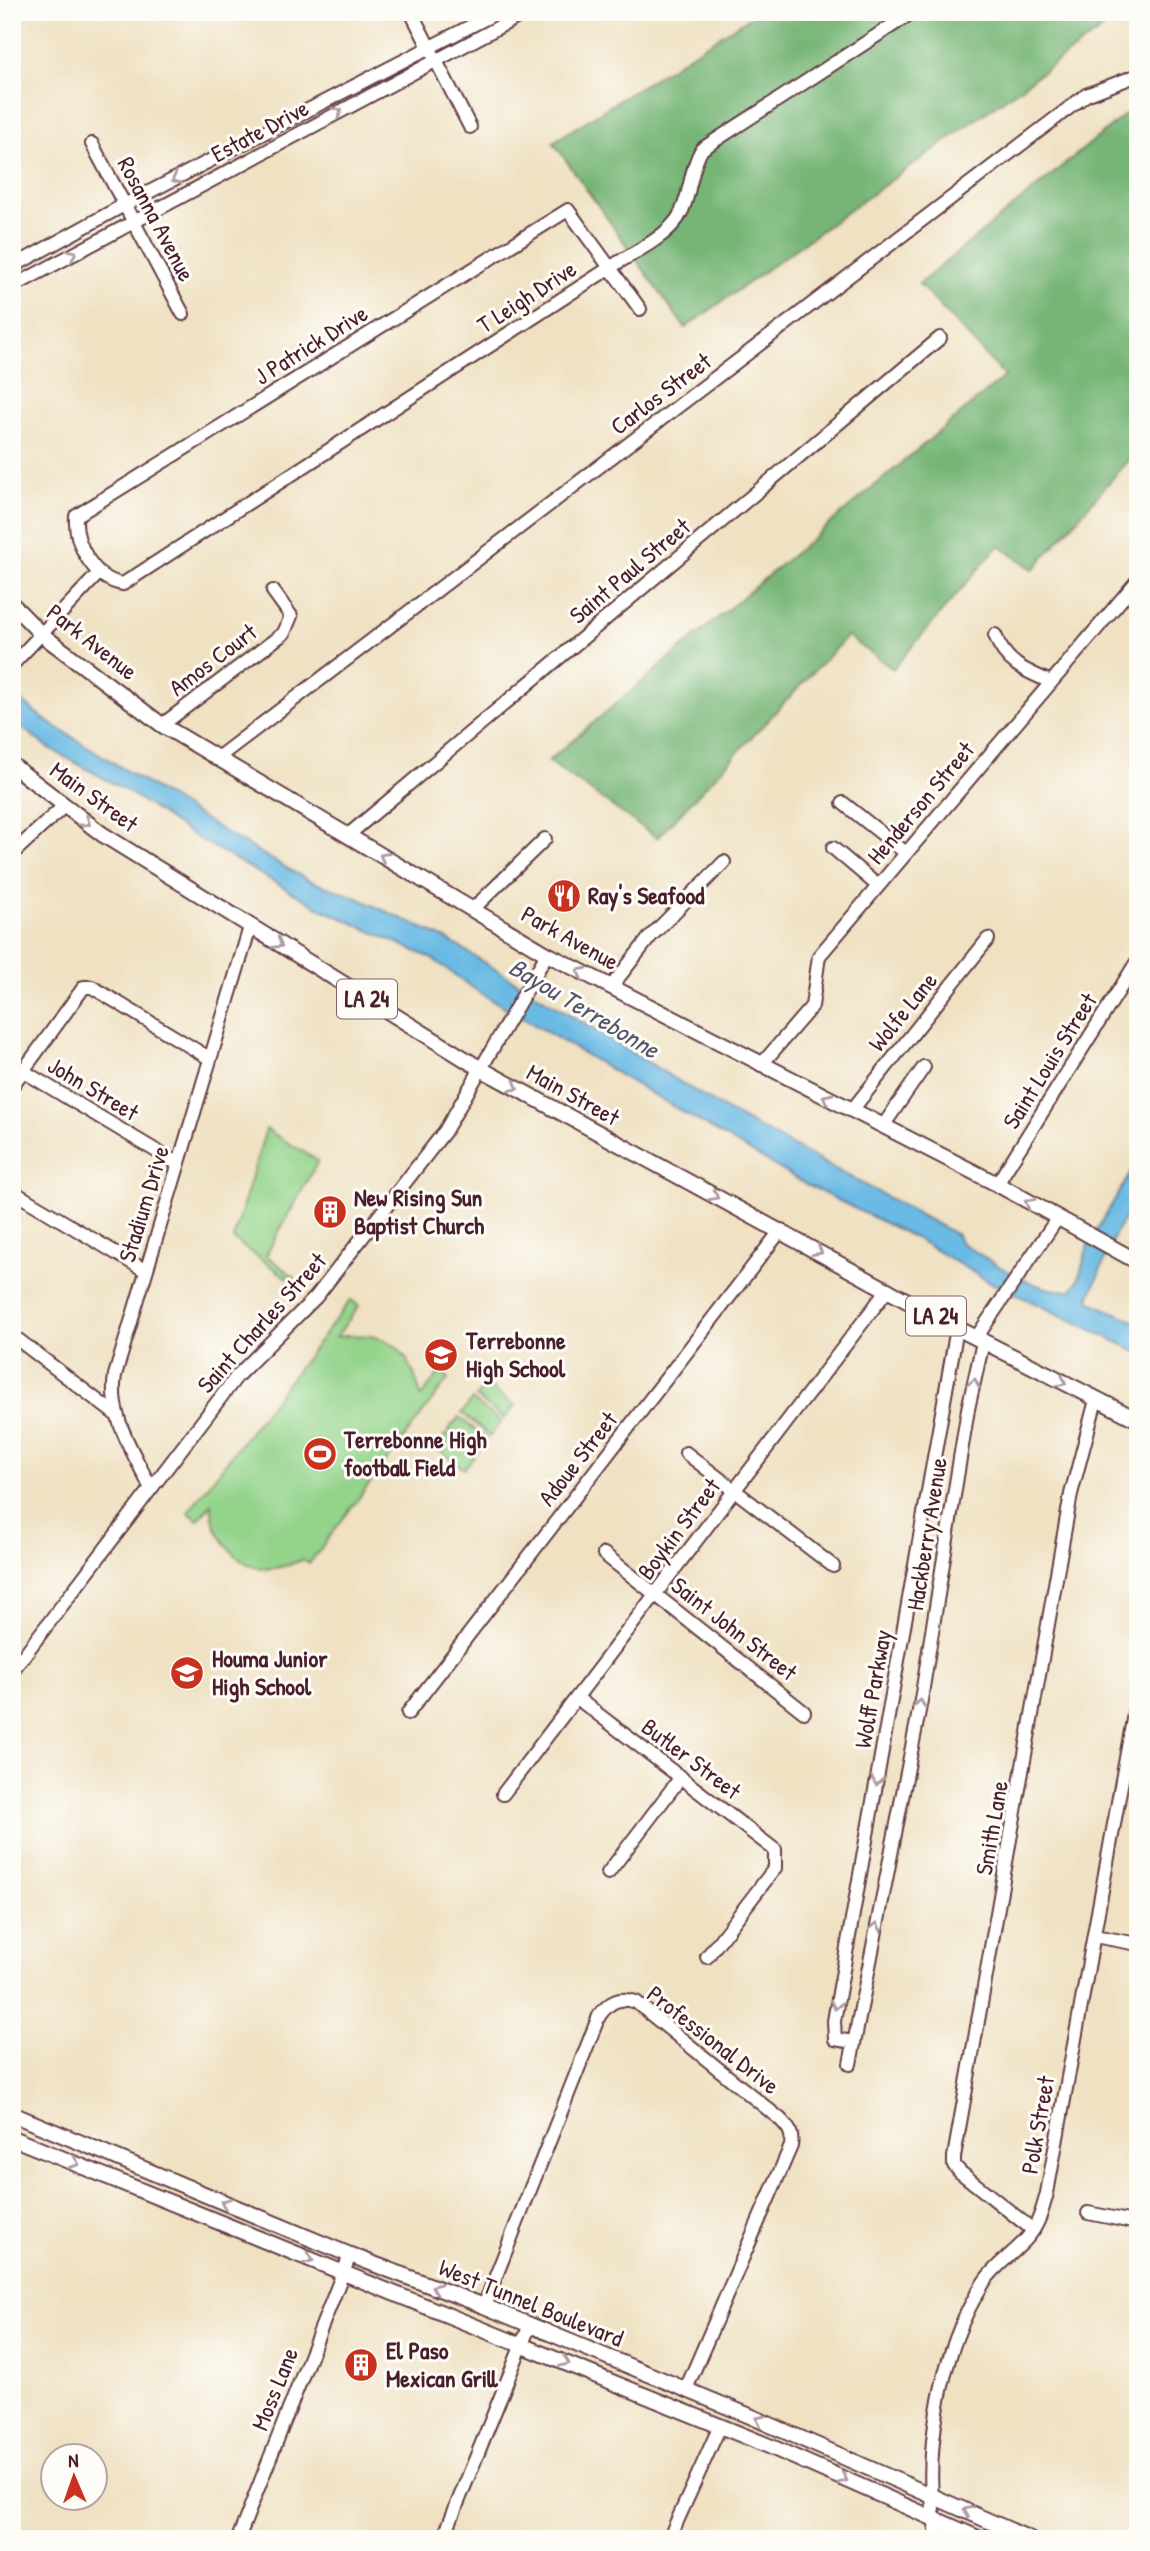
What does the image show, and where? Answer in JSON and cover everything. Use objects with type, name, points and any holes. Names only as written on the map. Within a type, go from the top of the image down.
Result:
[{"type":"main road","name":"Park Avenue","points":[[12,604],[41,634],[162,725],[547,954],[997,1184],[1138,1262]]},
{"type":"main road","name":"Main Street","points":[[15,771],[102,834],[481,1069],[629,1152],[780,1230],[957,1328],[1138,1420]]},
{"type":"main road","name":"West Tunnel Boulevard","points":[[12,2115],[350,2255],[484,2306],[529,2327],[685,2389],[1030,2539]]},
{"type":"main road","name":"West Tunnel Boulevard","points":[[12,2138],[720,2426],[980,2539]]},
{"type":"street","points":[[411,12],[470,127]]},
{"type":"street","name":"Estate Drive","points":[[12,267],[124,205],[498,12]]},
{"type":"street","name":"Estate Drive","points":[[12,287],[527,12]]},
{"type":"street","name":"T Leigh Drive","points":[[98,574],[109,582],[123,584],[666,231],[679,217],[695,161],[702,149],[913,12]]},
{"type":"street","name":"Carlos Street","points":[[216,759],[1086,95],[1138,75]]},
{"type":"street","name":"Rosanna Avenue","points":[[92,144],[183,314]]},
{"type":"street","name":"J Patrick Drive","points":[[98,574],[75,532],[76,516],[568,210],[611,267]]},
{"type":"street","points":[[611,267],[640,309]]},
{"type":"street","name":"Saint Paul Street","points":[[347,836],[940,338]]},
{"type":"street","points":[[12,665],[98,574]]},
{"type":"street","name":"Henderson Street","points":[[761,1065],[812,1006],[816,998],[819,956],[1138,580]]},
{"type":"street","name":"Amos Court","points":[[162,725],[284,633],[291,616],[273,591]]},
{"type":"street","points":[[995,635],[1001,652],[1025,671],[1051,682]]},
{"type":"street","points":[[843,803],[906,853]]},
{"type":"street","points":[[12,854],[64,806]]},
{"type":"street","points":[[473,909],[545,839]]},
{"type":"street","points":[[833,848],[878,886]]},
{"type":"street","points":[[611,987],[650,937],[724,862]]},
{"type":"street","name":"Stadium Drive","points":[[151,1489],[115,1414],[112,1396],[115,1376],[250,927]]},
{"type":"street","name":"Wolfe Lane","points":[[852,1110],[988,939]]},
{"type":"street","name":"Saint Charles Street","points":[[12,1671],[237,1376],[316,1297],[445,1131],[547,954]]},
{"type":"street","name":"Saint Louis Street","points":[[997,1184],[1138,960]]},
{"type":"street","points":[[12,1086],[80,989],[92,986],[209,1058]]},
{"type":"street","points":[[883,1126],[924,1068]]},
{"type":"street","name":"John Street","points":[[23,1071],[178,1164]]},
{"type":"street","points":[[12,1191],[146,1271]]},
{"type":"street","name":"Hackberry Avenue","points":[[850,2063],[920,1706],[980,1340],[1001,1299],[1058,1219]]},
{"type":"street","name":"Adoue Street","points":[[408,1713],[780,1230]]},
{"type":"street","name":"Boykin Street","points":[[503,1794],[888,1289]]},
{"type":"street","name":"Wolff Parkway","points":[[853,2042],[835,2039],[834,2021],[957,1328]]},
{"type":"street","points":[[12,1335],[115,1414]]},
{"type":"street","name":"Smith Lane","points":[[1033,2230],[960,2172],[954,2165],[954,2157],[1071,1494],[1096,1399]]},
{"type":"street","points":[[944,1405],[968,1409]]},
{"type":"street","points":[[686,1453],[833,1566]]},
{"type":"street","name":"Saint John Street","points":[[604,1554],[804,1712]]},
{"type":"street","name":"Polk Street","points":[[938,2539],[931,2495],[936,2414],[943,2382],[963,2327],[984,2282],[1033,2230],[1047,2193],[1138,1692]]},
{"type":"street","name":"Butler Street","points":[[577,1698],[767,1843],[777,1856],[775,1868],[707,1957]]},
{"type":"street","points":[[608,1873],[681,1777]]},
{"type":"street","points":[[1094,1936],[1138,1944]]},
{"type":"street","name":"Professional Drive","points":[[484,2306],[599,2016],[613,2001],[628,1999],[636,2002],[780,2119],[790,2129],[792,2138],[791,2146],[685,2389]]},
{"type":"street","points":[[1088,2214],[1138,2223]]},
{"type":"street","name":"Moss Lane","points":[[238,2539],[350,2255]]},
{"type":"street","points":[[443,2539],[529,2327]]},
{"type":"street","points":[[668,2539],[720,2426]]},
{"type":"green space","points":[[758,12],[1126,12],[685,328],[553,142]]},
{"type":"green space","points":[[1138,104],[1138,449],[1033,570],[999,545],[893,669],[847,636],[657,838],[548,761],[1005,376],[919,284]]},
{"type":"green space","points":[[266,1129],[318,1161],[266,1255],[295,1278],[293,1282],[233,1239]]},
{"type":"green space","points":[[351,1300],[359,1306],[336,1337],[370,1336],[394,1345],[410,1365],[421,1397],[440,1372],[449,1378],[309,1564],[303,1560],[281,1567],[255,1567],[238,1557],[221,1537],[214,1522],[211,1504],[198,1520],[188,1512]]},
{"type":"green space","points":[[486,1384],[515,1406],[504,1419],[476,1397]]},
{"type":"green space","points":[[472,1400],[501,1422],[490,1436],[462,1413]]},
{"type":"green space","points":[[459,1417],[487,1439],[477,1452],[448,1430]]},
{"type":"green space","points":[[446,1434],[474,1456],[464,1469],[435,1447]]},
{"type":"water","points":[[12,693],[45,720],[231,836],[308,880],[355,897],[446,939],[726,1110],[957,1235],[960,1242],[1029,1282],[1059,1290],[1072,1290],[1079,1278],[1088,1245],[1138,1160],[1138,1196],[1116,1232],[1089,1298],[1091,1302],[1138,1323],[1138,1352],[988,1281],[915,1238],[807,1185],[477,991],[433,959],[322,909],[192,835],[127,791],[47,747],[12,720]]},
{"type":"place","name":"Ray's Seafood","points":[[564,896]]},
{"type":"place","name":"New Rising Sun Baptist Church","points":[[330,1212]]},
{"type":"place","name":"Terrebonne High School","points":[[441,1355]]},
{"type":"place","name":"Terrebonne High football Field","points":[[320,1454]]},
{"type":"place","name":"Houma Junior High School","points":[[187,1673]]},
{"type":"place","name":"El Paso Mexican Grill","points":[[361,2365]]},
{"type":"water label","name":"Bayou Terrebonne","points":[[584,1008]]}]
